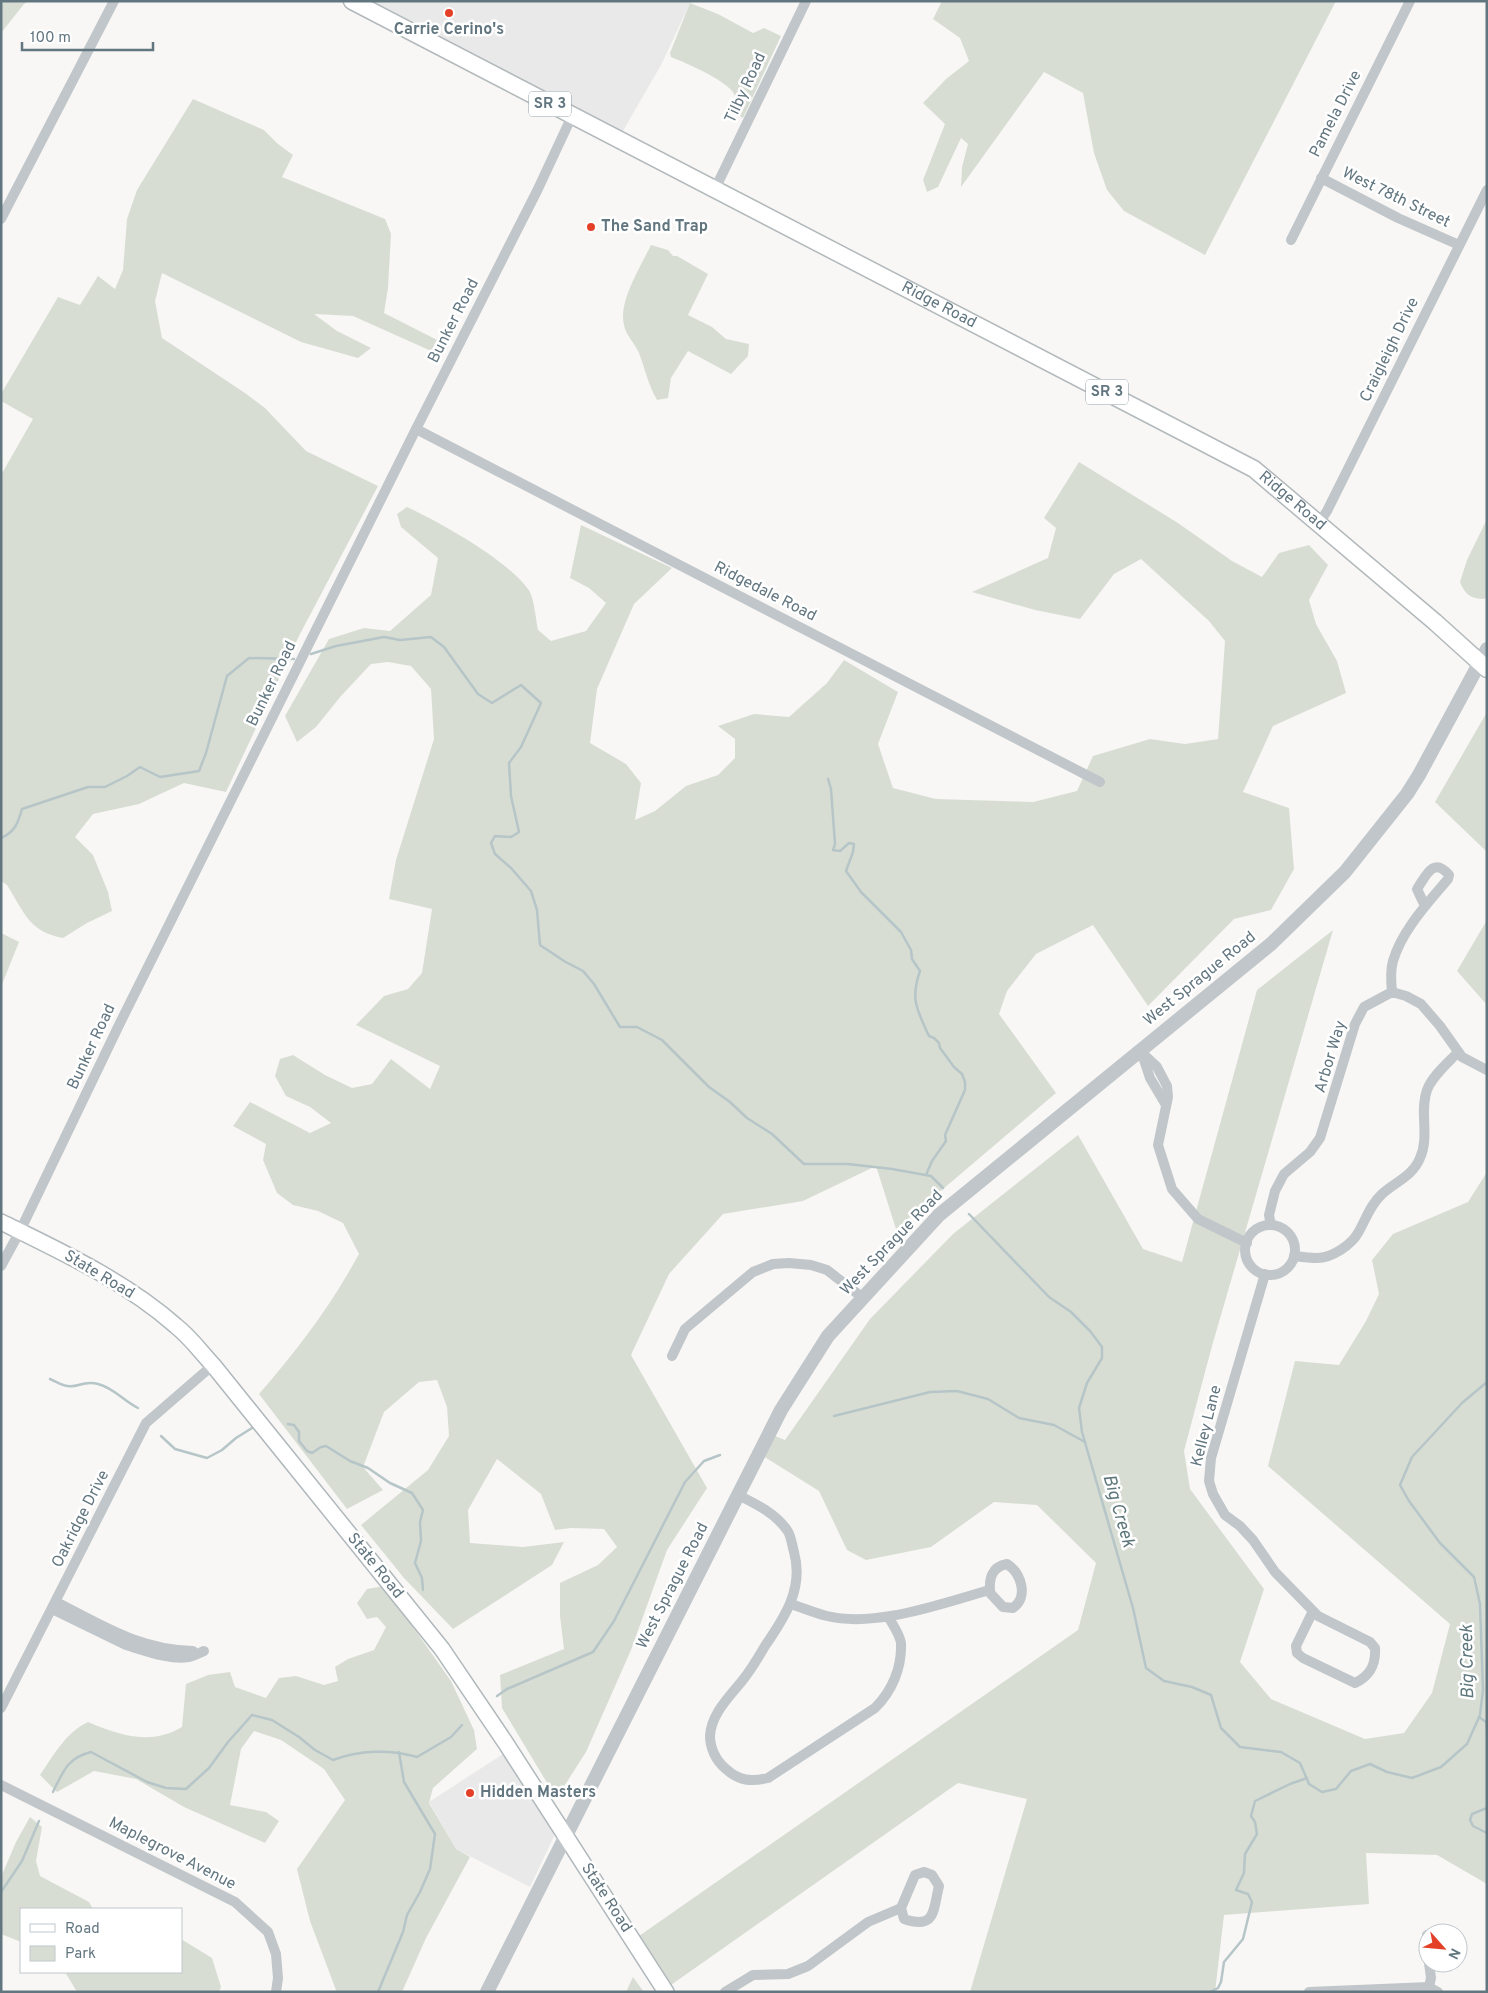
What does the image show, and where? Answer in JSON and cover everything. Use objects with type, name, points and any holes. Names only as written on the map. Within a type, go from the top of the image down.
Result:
[{"type":"main road","name":"Ridge Road","points":[[352,1],[1254,469],[1436,622],[1485,660]]},
{"type":"main road","name":"State Road","points":[[1,1222],[98,1270],[131,1292],[177,1326],[213,1365],[442,1649],[505,1742],[666,1992]]},
{"type":"street","points":[[1,219],[114,1]]},
{"type":"street","name":"Tilby Road","points":[[715,189],[806,1]]},
{"type":"street","name":"Pamela Drive","points":[[1291,240],[1410,1]]},
{"type":"street","name":"Bunker Road","points":[[1,1266],[416,429],[533,199],[572,116]]},
{"type":"street","name":"West 78th Street","points":[[1321,178],[1398,218],[1459,245]]},
{"type":"street","name":"Craigleigh Drive","points":[[1319,523],[1487,190]]},
{"type":"street","name":"Ridgedale Road","points":[[416,429],[1100,782]]},
{"type":"street","name":"West Sprague Road","points":[[487,1992],[780,1410],[828,1336],[939,1215],[1270,944],[1345,872],[1415,781],[1485,660]]},
{"type":"street","points":[[1425,906],[1405,935],[1393,961],[1392,992],[1406,996],[1421,1004],[1440,1026],[1462,1057],[1487,1070]]},
{"type":"street","name":"Arbor Way","points":[[1271,1225],[1269,1215],[1275,1191],[1284,1174],[1310,1152],[1320,1138],[1355,1024],[1364,1007],[1392,992]]},
{"type":"street","points":[[1140,1051],[1157,1067],[1167,1086],[1168,1097],[1158,1145],[1172,1189],[1198,1219],[1246,1243]]},
{"type":"street","points":[[1294,1256],[1319,1258],[1335,1253],[1347,1245],[1358,1233],[1372,1205],[1382,1193],[1408,1176],[1420,1158],[1425,1140],[1424,1110],[1427,1090],[1431,1082],[1458,1052]]},
{"type":"street","points":[[1271,1225],[1285,1230],[1290,1235],[1295,1249],[1294,1256],[1286,1269],[1272,1275],[1265,1274],[1251,1266],[1246,1251],[1246,1243],[1250,1236],[1256,1230],[1271,1225]]},
{"type":"street","points":[[672,1356],[686,1329],[753,1272],[773,1264],[811,1265],[827,1270],[863,1298]]},
{"type":"street","name":"Kelley Lane","points":[[1265,1274],[1211,1458],[1209,1481],[1213,1494],[1225,1515],[1240,1526],[1253,1540],[1275,1572],[1313,1610],[1318,1616],[1370,1642],[1375,1648],[1372,1669],[1364,1679],[1355,1683],[1303,1658],[1298,1653],[1296,1646],[1313,1610]]},
{"type":"street","name":"Oakridge Drive","points":[[1,1708],[146,1423],[213,1365]]},
{"type":"street","points":[[738,1494],[764,1508],[788,1531],[797,1562],[797,1586],[782,1622],[744,1678],[721,1706],[714,1721],[710,1736],[712,1752],[722,1767],[731,1774],[751,1782],[768,1778],[875,1708],[886,1697],[897,1675],[901,1641],[889,1618]]},
{"type":"street","points":[[791,1604],[828,1617],[844,1619],[889,1618],[990,1590]]},
{"type":"street","points":[[54,1605],[139,1642],[182,1650],[204,1651],[188,1657],[174,1657],[139,1649],[126,1645],[54,1605]]},
{"type":"street","name":"Maplegrove Avenue","points":[[1,1785],[235,1902],[268,1932],[276,1954],[278,1978],[276,1992]]},
{"type":"street","points":[[724,1992],[753,1975],[788,1974],[808,1966],[868,1922],[900,1908],[915,1875],[924,1872],[932,1875],[939,1886],[931,1917],[924,1923],[916,1923],[904,1919],[900,1908]]},
{"type":"street","points":[[1309,1992],[1433,1989],[1430,1973]]},
{"type":"shaded area","points":[[365,1],[691,1],[661,65],[620,136]]},
{"type":"shaded area","points":[[503,1754],[553,1828],[554,1836],[530,1887],[456,1849],[429,1802]]},
{"type":"green space","points":[[1,1],[29,1],[24,4],[1,33]]},
{"type":"green space","points":[[942,1],[1336,1],[1205,255],[1124,211],[1107,190],[1094,153],[1083,93],[1044,72],[961,187],[962,167],[968,144],[961,138],[938,187],[927,192],[923,180],[945,124],[923,103],[946,79],[969,61],[960,38],[933,19]]},
{"type":"green space","points":[[690,3],[718,14],[753,33],[764,28],[781,36],[743,118],[736,114],[735,97],[727,86],[704,72],[671,57],[670,53]]},
{"type":"green space","points":[[193,99],[264,130],[293,155],[282,177],[385,219],[391,234],[388,288],[384,313],[449,346],[440,355],[353,316],[314,314],[337,331],[371,348],[358,358],[301,342],[162,273],[155,301],[162,338],[265,408],[306,451],[378,486],[299,636],[226,792],[184,783],[139,804],[93,814],[75,837],[93,855],[108,892],[112,911],[87,923],[63,938],[42,931],[35,926],[23,912],[7,885],[1,881],[1,475],[33,419],[1,401],[1,394],[58,297],[80,305],[98,276],[115,289],[123,270],[127,219],[137,190]]},
{"type":"green space","points":[[651,245],[668,250],[673,256],[677,256],[708,274],[688,315],[712,327],[726,339],[749,344],[748,356],[731,374],[688,351],[671,378],[668,398],[657,400],[639,353],[625,329],[623,316],[631,284]]},
{"type":"green space","points":[[1079,462],[1178,523],[1232,561],[1262,577],[1279,553],[1309,545],[1328,565],[1309,600],[1316,624],[1337,661],[1346,693],[1273,726],[1243,792],[1289,808],[1294,869],[1271,910],[1234,919],[1148,1006],[1093,925],[1036,954],[1007,991],[999,1014],[1056,1093],[896,1229],[876,1166],[803,1201],[723,1214],[669,1274],[631,1355],[707,1488],[667,1550],[631,1650],[586,1752],[563,1788],[552,1791],[502,1708],[500,1675],[564,1649],[560,1616],[560,1583],[598,1565],[617,1547],[604,1529],[571,1528],[555,1530],[541,1494],[497,1459],[468,1510],[470,1543],[523,1547],[564,1542],[552,1565],[453,1629],[404,1578],[361,1525],[428,1470],[449,1436],[447,1407],[437,1380],[419,1382],[384,1412],[363,1467],[383,1490],[347,1509],[259,1394],[313,1327],[337,1292],[359,1254],[343,1223],[318,1211],[293,1205],[277,1193],[263,1160],[266,1144],[233,1126],[250,1102],[310,1133],[331,1123],[310,1107],[286,1096],[275,1076],[280,1059],[293,1055],[325,1075],[352,1088],[372,1084],[391,1059],[430,1089],[440,1066],[356,1025],[384,996],[408,989],[422,973],[432,909],[389,899],[396,860],[434,739],[431,689],[411,666],[388,662],[371,664],[341,696],[316,727],[297,742],[285,716],[329,639],[364,628],[390,631],[431,595],[438,558],[401,527],[397,514],[407,507],[472,543],[505,566],[518,578],[530,592],[538,630],[551,641],[586,631],[606,603],[589,588],[570,578],[581,525],[672,568],[634,604],[597,689],[590,743],[626,764],[641,783],[635,820],[655,811],[686,786],[718,775],[735,758],[735,739],[718,726],[754,714],[789,717],[827,683],[844,660],[898,692],[878,744],[893,788],[936,799],[1033,802],[1077,791],[1093,756],[1150,739],[1185,744],[1218,739],[1225,641],[1209,621],[1141,559],[1114,574],[1080,619],[1035,610],[972,592],[1048,558],[1056,528],[1044,518]]},
{"type":"green space","points":[[1487,519],[1487,597],[1479,599],[1469,595],[1460,582],[1467,560]]},
{"type":"green space","points":[[1487,712],[1487,852],[1435,802]]},
{"type":"green space","points":[[1487,920],[1487,1005],[1457,971]]},
{"type":"green space","points":[[1333,930],[1212,1346],[1184,1451],[1190,1489],[1264,1589],[1240,1662],[1271,1699],[1365,1739],[1404,1733],[1432,1693],[1450,1624],[1268,1466],[1295,1361],[1339,1365],[1366,1321],[1379,1294],[1372,1260],[1393,1234],[1468,1202],[1487,1172],[1487,1884],[1437,1855],[1366,1853],[1369,1904],[1224,1915],[1215,1992],[970,1992],[1027,1799],[958,1783],[671,1985],[639,1936],[1078,1630],[1096,1563],[1037,1505],[994,1502],[931,1547],[866,1560],[847,1550],[819,1491],[763,1456],[775,1436],[785,1440],[870,1319],[953,1234],[1078,1135],[1143,1249],[1182,1262],[1257,990]]},
{"type":"green space","points":[[1,933],[19,942],[1,987]]},
{"type":"green space","points":[[384,1586],[451,1681],[474,1730],[477,1749],[433,1788],[429,1803],[456,1849],[470,1857],[426,1938],[402,1992],[335,1992],[336,1990],[310,1921],[297,1869],[345,1800],[324,1769],[281,1740],[254,1731],[241,1749],[230,1805],[266,1812],[279,1821],[265,1843],[184,1807],[136,1779],[94,1771],[57,1792],[40,1775],[66,1738],[88,1722],[111,1731],[146,1737],[170,1733],[182,1727],[186,1684],[208,1675],[230,1672],[235,1687],[266,1698],[279,1678],[296,1676],[324,1685],[338,1681],[335,1667],[348,1659],[374,1650],[386,1627],[377,1617],[367,1619],[357,1603],[367,1589]]},
{"type":"green space","points":[[30,1817],[42,1827],[36,1861],[40,1876],[89,1902],[92,1908],[20,1908],[20,1942],[1,1934],[1,1877],[16,1842]]},
{"type":"green space","points":[[182,1940],[212,1958],[221,1987],[219,1992],[77,1992],[66,1973],[182,1973]]},
{"type":"green space","points":[[633,1977],[644,1992],[626,1992]]},
{"type":"waterway","points":[[311,654],[336,646],[384,637],[400,640],[431,637],[444,647],[478,694],[492,703],[521,685],[541,703],[521,747],[509,763],[511,796],[519,832],[511,837],[495,836],[491,843],[495,854],[511,868],[531,891],[537,910],[540,945],[583,971],[594,984],[620,1027],[637,1027],[662,1040],[709,1087],[730,1102],[747,1118],[772,1134],[804,1164],[848,1164],[892,1169],[931,1176],[943,1188]]},
{"type":"waterway","points":[[1,838],[10,833],[19,819],[22,809],[88,787],[105,787],[140,767],[160,777],[199,771],[206,753],[227,676],[249,658],[294,659]]},
{"type":"waterway","points":[[828,779],[831,789],[835,844],[833,850],[840,851],[849,843],[854,844],[846,871],[861,892],[901,932],[911,950],[912,959],[920,971],[915,997],[921,1019],[929,1036],[939,1043],[940,1048],[954,1067],[962,1074],[965,1082],[965,1090],[945,1135],[946,1141],[932,1161],[926,1175]]},
{"type":"waterway","name":"Big Creek","points":[[969,1214],[1049,1297],[1071,1312],[1090,1331],[1102,1347],[1102,1358],[1087,1383],[1079,1408],[1082,1432],[1133,1608],[1146,1668],[1164,1681],[1192,1687],[1211,1695],[1221,1728],[1240,1747],[1281,1752],[1300,1763],[1309,1784],[1322,1792],[1336,1789],[1351,1771],[1370,1764],[1387,1772],[1412,1778],[1441,1767],[1467,1744],[1480,1715],[1483,1690],[1480,1604],[1474,1577],[1440,1543],[1409,1501],[1400,1485],[1412,1457],[1462,1403],[1487,1382]]},
{"type":"waterway","points":[[50,1379],[66,1386],[88,1383],[98,1384],[109,1388],[138,1408]]},
{"type":"waterway","points":[[834,1416],[930,1392],[957,1391],[988,1399],[1019,1418],[1054,1425],[1085,1442]]},
{"type":"waterway","points":[[288,1424],[294,1425],[299,1432],[299,1441],[307,1451],[312,1453],[326,1446],[350,1461],[368,1468],[390,1483],[412,1493],[423,1510],[420,1522],[421,1541],[415,1563],[422,1578],[423,1590]]},
{"type":"waterway","points":[[161,1436],[175,1449],[207,1458],[222,1450],[252,1428]]},
{"type":"waterway","points":[[497,1696],[507,1689],[593,1652],[614,1621],[685,1482],[704,1461],[720,1455]]},
{"type":"waterway","points":[[53,1792],[63,1772],[71,1762],[91,1752],[147,1782],[166,1788],[186,1789],[209,1768],[228,1742],[252,1715],[272,1720],[299,1737],[315,1750],[333,1760],[353,1754],[375,1752],[407,1754],[417,1757],[451,1737],[462,1725]]},
{"type":"waterway","points":[[1479,1717],[1486,1722],[1487,1730]]},
{"type":"waterway","points":[[378,1992],[403,1932],[407,1915],[430,1869],[435,1834],[404,1782],[399,1752]]},
{"type":"waterway","points":[[1210,1992],[1218,1988],[1221,1982],[1224,1962],[1243,1939],[1252,1902],[1248,1894],[1236,1890],[1244,1873],[1245,1854],[1257,1834],[1255,1822],[1251,1816],[1255,1801],[1307,1778]]},
{"type":"waterway","points":[[1487,1808],[1472,1814],[1470,1820],[1473,1826],[1487,1833]]},
{"type":"waterway","points":[[1,1892],[22,1861],[39,1821]]},
{"type":"place","name":"Carrie Cerino's","points":[[449,13]]},
{"type":"place","name":"The Sand Trap","points":[[591,227]]},
{"type":"place","name":"Hidden Masters","points":[[470,1793]]}]
